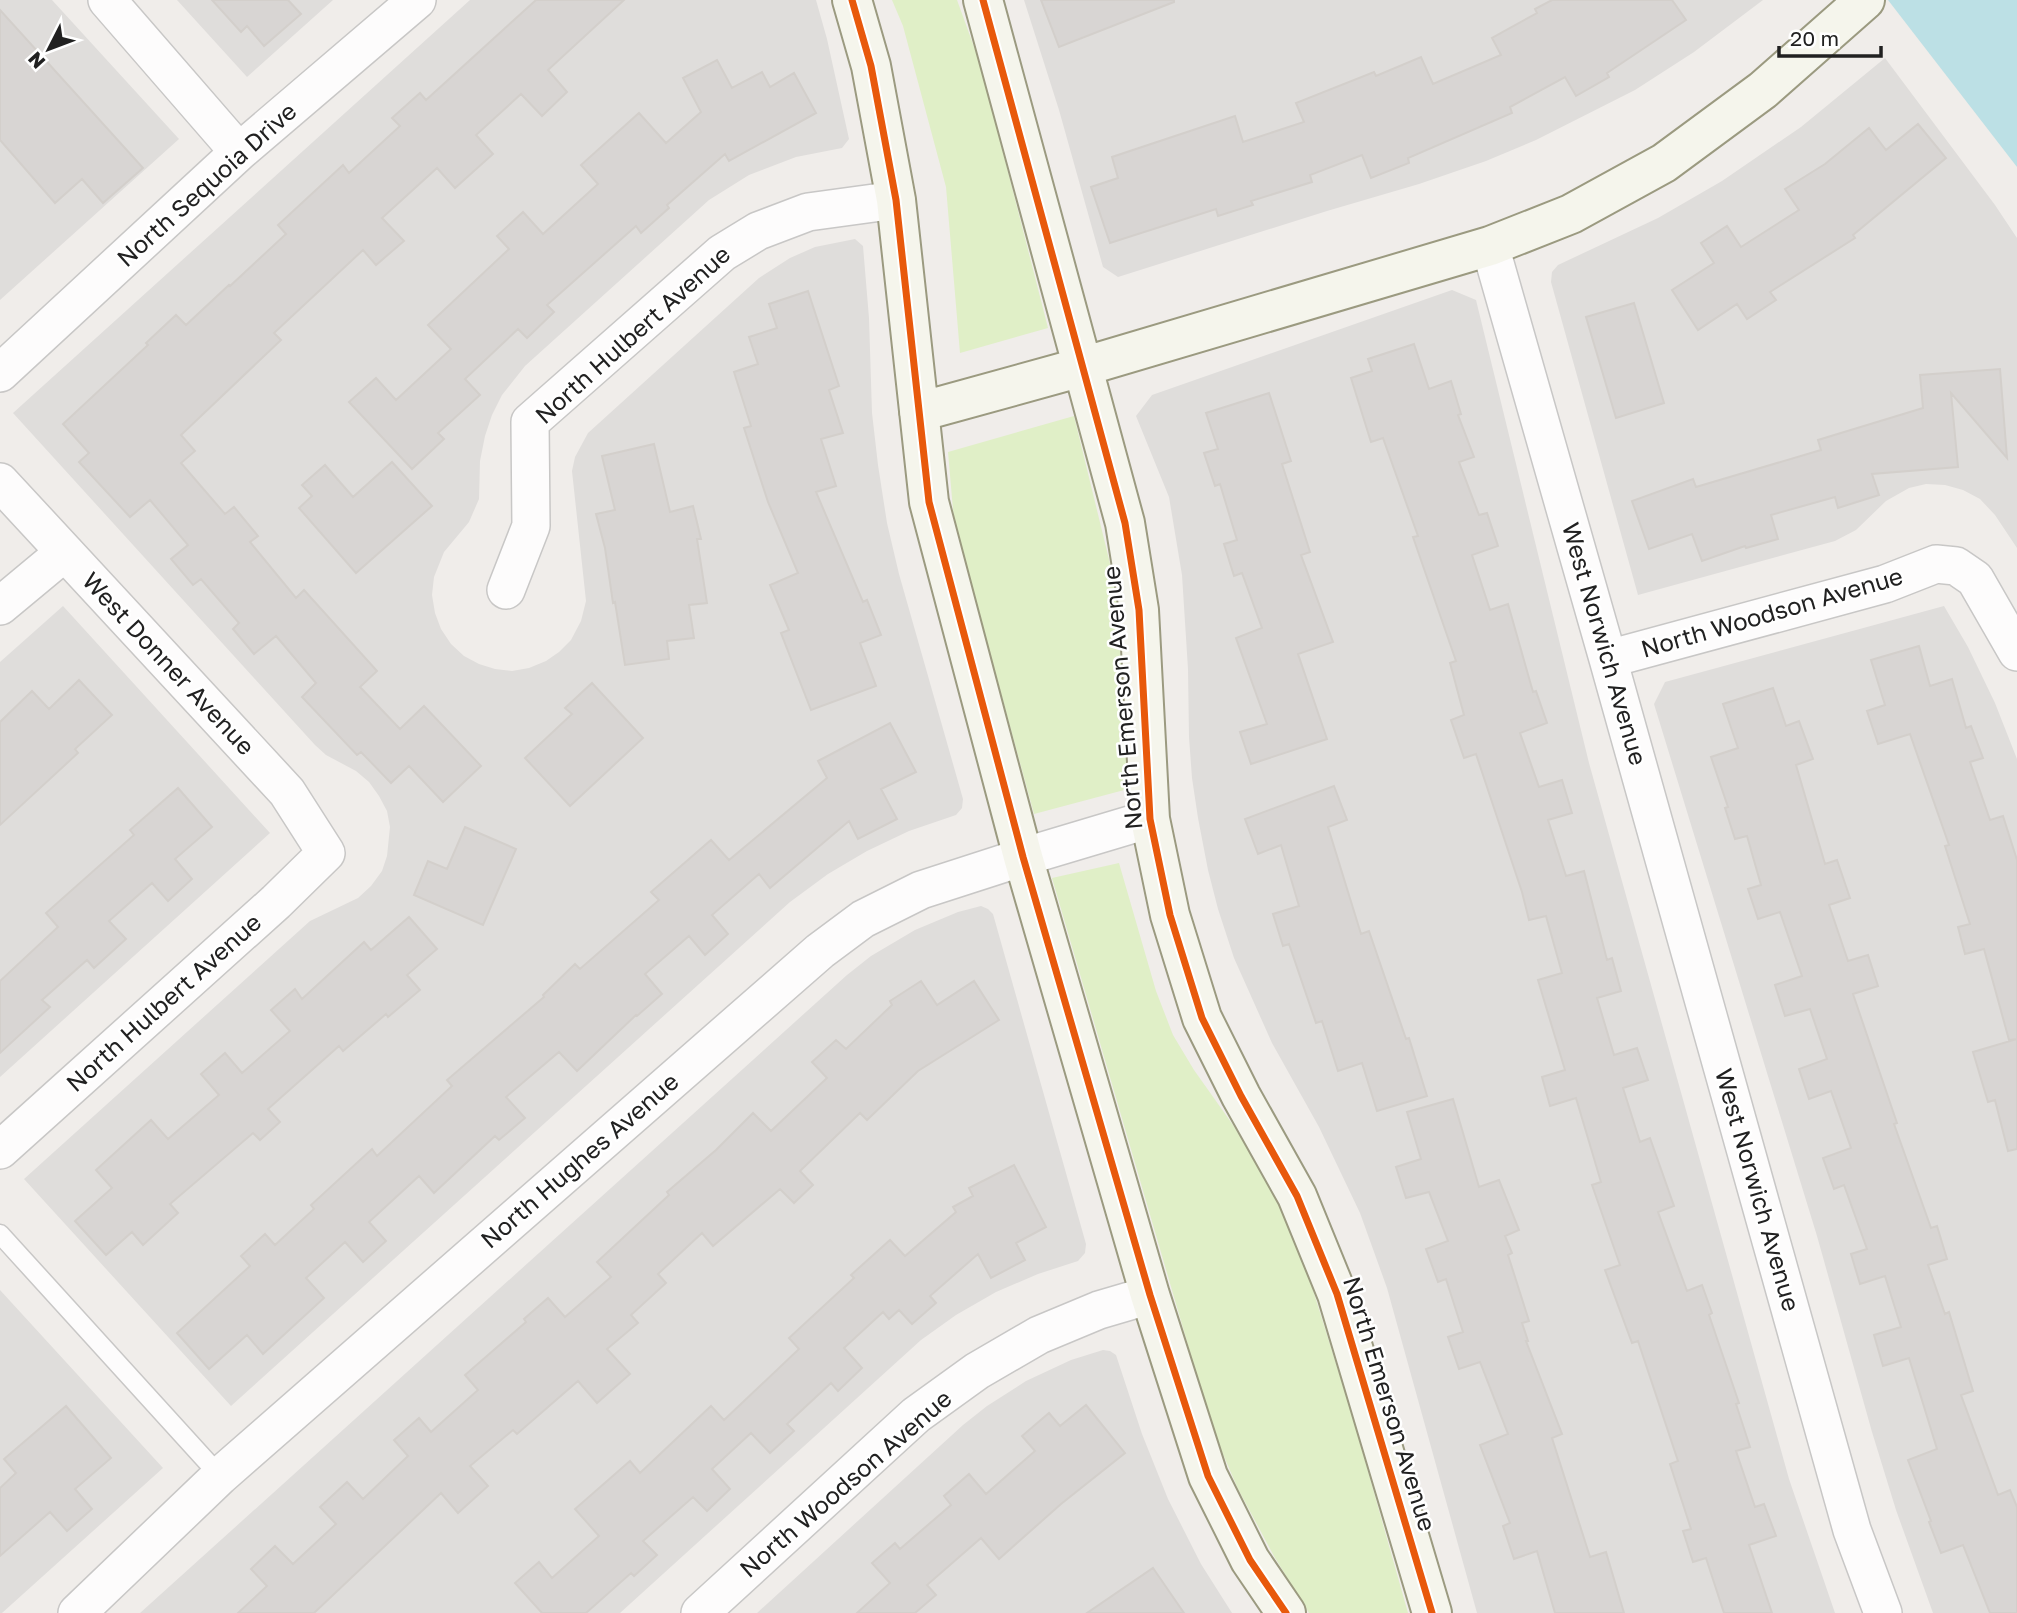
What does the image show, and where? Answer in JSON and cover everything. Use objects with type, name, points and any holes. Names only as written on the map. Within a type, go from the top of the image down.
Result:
[{"type":"street","points":[[107,0],[239,152]]},
{"type":"street","name":"North Sequoia Drive","points":[[0,373],[239,152],[417,0]]},
{"type":"street","points":[[852,0],[871,66],[896,200],[929,502],[1023,857],[1150,1295],[1208,1476],[1250,1560],[1286,1613]]},
{"type":"street","name":"North Emerson Avenue","points":[[983,0],[1125,523],[1139,610],[1150,819],[1170,915],[1202,1018],[1241,1096],[1297,1196],[1337,1294],[1432,1613]]},
{"type":"street","points":[[919,412],[1082,367],[1490,246],[1571,214],[1664,163],[1763,90],[1865,0]]},
{"type":"street","name":"North Hulbert Avenue","points":[[506,590],[531,526],[530,422],[722,253],[758,231],[808,212],[896,200]]},
{"type":"street","name":"West Norwich Avenue","points":[[1490,246],[1852,1530],[1883,1613]]},
{"type":"street","name":"West Donner Avenue","points":[[0,482],[287,792],[326,853]]},
{"type":"street","points":[[0,606],[65,552]]},
{"type":"street","name":"North Woodson Avenue","points":[[1608,659],[1885,584],[1936,564],[1956,566],[1975,579],[2017,652]]},
{"type":"street","name":"North Hughes Avenue","points":[[77,1613],[220,1476],[820,951],[863,919],[921,890],[1150,819]]},
{"type":"street","name":"North Hulbert Avenue","points":[[0,1150],[266,911],[326,853]]},
{"type":"street","name":"North Woodson Avenue","points":[[701,1613],[916,1415],[977,1371],[1039,1335],[1099,1310],[1150,1295]]},
{"type":"lane","points":[[0,1234],[220,1476]]},
{"type":"shaded area","points":[[0,0],[52,0],[179,139],[0,300]]},
{"type":"shaded area","points":[[177,0],[333,0],[247,77]]},
{"type":"shaded area","points":[[470,0],[816,0],[849,139],[842,148],[796,157],[749,175],[709,200],[525,366],[502,395],[492,415],[480,461],[479,499],[469,522],[444,552],[434,577],[432,595],[441,629],[451,644],[464,656],[495,669],[512,671],[529,668],[559,652],[571,640],[581,621],[586,601],[572,471],[575,457],[588,433],[759,278],[790,258],[815,247],[855,239],[863,246],[869,318],[872,413],[887,523],[963,799],[962,808],[956,815],[909,831],[867,851],[828,874],[790,902],[231,1406],[24,1179],[310,921],[358,898],[371,886],[382,871],[387,856],[390,827],[387,811],[369,782],[315,745],[13,413]]},
{"type":"shaded area","points":[[1024,0],[1763,0],[1694,52],[1635,90],[1536,140],[1419,184],[1118,277],[1103,267],[1059,110]]},
{"type":"shaded area","points":[[1885,58],[2017,238],[2017,548],[1995,515],[1980,499],[1945,485],[1926,484],[1909,488],[1886,501],[1856,530],[1835,541],[1638,595],[1551,282],[1552,272],[1558,265],[1658,218],[1722,181],[1801,127]]},
{"type":"shaded area","points":[[1452,290],[1476,300],[1589,763],[1789,1479],[1835,1613],[1477,1613],[1387,1288],[1360,1213],[1319,1127],[1272,1043],[1234,958],[1218,909],[1208,870],[1192,778],[1182,575],[1169,497],[1136,416],[1152,395]]},
{"type":"shaded area","points":[[63,606],[270,833],[0,1077],[0,662]]},
{"type":"shaded area","points":[[1944,606],[1968,647],[1995,703],[2017,759],[2017,1613],[1933,1613],[1896,1510],[1872,1432],[1817,1236],[1654,704],[1665,682]]},
{"type":"shaded area","points":[[981,906],[993,914],[1086,1244],[1085,1253],[1078,1261],[996,1292],[956,1315],[921,1340],[620,1613],[140,1613],[847,975],[871,956],[915,930],[958,912]]},
{"type":"shaded area","points":[[0,1290],[163,1468],[2,1613],[0,1613]]},
{"type":"shaded area","points":[[1103,1350],[1116,1355],[1142,1434],[1168,1499],[1201,1564],[1232,1613],[757,1613],[987,1406],[1026,1381],[1071,1360]]},
{"type":"green space","points":[[892,0],[957,0],[981,66],[1048,328],[960,353],[946,187],[903,26]]},
{"type":"green space","points":[[1074,416],[1117,592],[1128,789],[1034,814],[954,521],[948,452]]},
{"type":"green space","points":[[1119,863],[1156,991],[1173,1035],[1263,1174],[1290,1228],[1308,1274],[1353,1418],[1408,1613],[1309,1613],[1275,1558],[1238,1489],[1213,1431],[1052,878]]},
{"type":"water","points":[[1888,0],[2017,0],[2017,167]]},
{"type":"building","points":[[212,0],[288,0],[301,14],[264,46],[247,26],[241,32]]},
{"type":"building","points":[[536,0],[624,0],[548,70],[567,92],[542,116],[521,94],[476,135],[493,154],[455,188],[437,168],[382,218],[404,241],[376,265],[363,250],[274,333],[281,340],[181,435],[195,451],[181,463],[225,514],[234,507],[258,536],[250,542],[296,598],[304,590],[377,671],[360,687],[400,729],[424,706],[481,766],[443,802],[409,766],[391,783],[361,752],[357,755],[302,697],[316,683],[276,636],[254,654],[233,629],[239,623],[201,579],[193,585],[171,559],[188,545],[150,500],[130,517],[79,462],[89,453],[63,424],[148,345],[146,343],[176,315],[186,325],[230,286],[286,234],[278,225],[343,165],[349,173],[400,126],[392,118],[420,93],[426,100]]},
{"type":"building","points":[[1041,0],[1174,0],[1174,2],[1059,47]]},
{"type":"building","points":[[1552,0],[1672,0],[1686,20],[1607,73],[1609,77],[1576,96],[1565,77],[1510,107],[1512,113],[1408,158],[1409,163],[1371,178],[1362,155],[1310,175],[1312,182],[1251,201],[1253,205],[1218,216],[1216,209],[1110,243],[1091,187],[1118,178],[1112,157],[1235,116],[1243,142],[1304,122],[1296,103],[1374,72],[1376,76],[1421,57],[1433,84],[1501,55],[1492,38],[1537,13],[1535,9]]},
{"type":"building","points":[[0,10],[143,168],[103,203],[82,179],[55,203],[0,140]]},
{"type":"building","points":[[717,60],[732,88],[762,72],[770,87],[794,73],[816,113],[729,161],[725,154],[667,205],[669,208],[641,233],[636,226],[547,305],[554,312],[527,338],[518,329],[465,379],[480,395],[438,433],[444,439],[412,469],[349,402],[376,378],[396,400],[451,349],[428,325],[509,249],[497,236],[523,212],[543,234],[598,184],[581,165],[639,113],[666,143],[701,112],[683,78]]},
{"type":"building","points":[[1918,124],[1946,158],[1853,235],[1855,238],[1770,292],[1776,300],[1747,319],[1737,304],[1698,330],[1672,290],[1714,263],[1701,243],[1727,226],[1741,247],[1799,210],[1785,189],[1825,164],[1869,128],[1886,150]]},
{"type":"building","points":[[808,291],[839,386],[829,390],[843,433],[821,439],[836,486],[816,492],[863,602],[867,600],[881,635],[860,643],[876,686],[811,710],[781,633],[789,630],[770,585],[798,573],[768,502],[744,428],[751,426],[734,372],[758,364],[749,337],[777,328],[769,304]]},
{"type":"building","points":[[1634,303],[1664,403],[1616,418],[1586,317]]},
{"type":"building","points":[[1414,344],[1429,389],[1451,381],[1461,414],[1458,415],[1474,457],[1459,462],[1479,515],[1487,513],[1498,546],[1472,555],[1490,610],[1508,604],[1533,692],[1536,691],[1547,723],[1520,733],[1539,787],[1562,780],[1572,813],[1548,820],[1566,876],[1584,871],[1607,960],[1612,958],[1621,991],[1597,998],[1614,1055],[1637,1048],[1648,1080],[1623,1088],[1640,1142],[1650,1138],[1674,1206],[1658,1212],[1687,1291],[1702,1285],[1712,1313],[1709,1315],[1739,1403],[1736,1404],[1750,1447],[1736,1451],[1755,1507],[1764,1504],[1776,1536],[1749,1545],[1772,1613],[1724,1613],[1706,1558],[1693,1562],[1683,1531],[1691,1529],[1670,1464],[1678,1461],[1638,1341],[1632,1343],[1605,1270],[1620,1265],[1592,1185],[1601,1182],[1576,1098],[1550,1106],[1542,1077],[1565,1070],[1538,980],[1562,973],[1546,916],[1529,920],[1476,754],[1464,758],[1451,720],[1464,715],[1450,663],[1456,661],[1413,537],[1418,536],[1383,438],[1371,442],[1351,378],[1372,371],[1368,359]]},
{"type":"building","points":[[2000,369],[2007,458],[1951,393],[1958,467],[1872,474],[1879,495],[1838,508],[1835,497],[1771,515],[1778,539],[1746,548],[1745,546],[1702,561],[1692,534],[1649,549],[1632,501],[1693,479],[1696,487],[1821,450],[1818,440],[1923,408],[1920,375]]},
{"type":"building","points":[[1269,393],[1291,461],[1282,464],[1310,552],[1301,555],[1333,642],[1298,654],[1327,739],[1251,764],[1240,732],[1267,724],[1236,638],[1262,628],[1242,573],[1234,576],[1224,544],[1237,540],[1220,484],[1215,486],[1204,453],[1218,449],[1206,413]]},
{"type":"building","points":[[654,444],[670,512],[693,506],[701,539],[697,539],[707,603],[689,605],[694,638],[667,641],[669,659],[625,665],[605,548],[596,514],[615,510],[602,456]]},
{"type":"building","points":[[392,462],[432,506],[356,573],[299,508],[312,496],[302,485],[325,465],[353,497]]},
{"type":"building","points":[[1919,646],[1930,686],[1952,679],[1966,728],[1971,726],[1983,758],[1970,762],[1990,820],[2003,816],[2017,860],[2017,1039],[2009,1040],[1984,949],[1965,954],[1958,927],[1970,924],[1945,846],[1949,845],[1910,734],[1878,744],[1867,711],[1885,705],[1871,660]]},
{"type":"building","points":[[79,680],[112,715],[75,749],[78,753],[0,825],[0,722],[32,691],[49,709]]},
{"type":"building","points":[[592,683],[643,738],[570,806],[525,758],[572,714],[565,708]]},
{"type":"building","points":[[1773,688],[1786,726],[1799,721],[1813,759],[1796,765],[1825,864],[1837,860],[1850,898],[1829,905],[1848,961],[1868,955],[1878,986],[1853,994],[1897,1123],[1894,1124],[1931,1228],[1937,1226],[1947,1259],[1928,1265],[1945,1314],[1949,1312],[1973,1391],[1961,1395],[1998,1495],[2010,1490],[2017,1507],[2017,1613],[1990,1613],[1963,1545],[1941,1553],[1929,1522],[1931,1521],[1908,1460],[1937,1449],[1909,1358],[1883,1366],[1874,1335],[1901,1327],[1885,1276],[1860,1284],[1851,1254],[1867,1249],[1844,1185],[1834,1189],[1823,1158],[1851,1148],[1831,1091],[1809,1099],[1799,1069],[1827,1059],[1810,1009],[1785,1016],[1775,985],[1802,976],[1780,912],[1758,919],[1748,889],[1761,885],[1747,836],[1735,839],[1725,808],[1728,807],[1711,757],[1738,748],[1723,704]]},
{"type":"building","points":[[890,723],[916,772],[881,789],[897,819],[858,839],[849,821],[770,888],[759,874],[712,915],[728,934],[705,955],[689,936],[645,974],[662,994],[577,1071],[559,1052],[506,1097],[525,1118],[499,1140],[495,1136],[434,1193],[419,1176],[369,1222],[386,1241],[363,1262],[345,1242],[306,1278],[324,1298],[263,1354],[247,1335],[209,1369],[177,1333],[250,1266],[241,1256],[265,1234],[275,1245],[314,1209],[311,1205],[372,1149],[377,1156],[452,1086],[447,1080],[544,997],[575,964],[580,969],[659,900],[651,892],[711,840],[729,860],[827,778],[818,761]]},
{"type":"building","points":[[1334,786],[1347,820],[1328,827],[1361,934],[1369,931],[1406,1039],[1409,1038],[1427,1096],[1377,1111],[1362,1063],[1338,1071],[1322,1021],[1316,1023],[1289,944],[1283,946],[1273,914],[1299,906],[1281,845],[1258,854],[1245,819]]},
{"type":"building","points":[[178,788],[212,827],[175,859],[192,879],[168,901],[152,883],[109,921],[126,939],[94,968],[87,960],[42,1000],[50,1007],[0,1053],[0,981],[58,927],[46,913],[134,835],[130,830]]},
{"type":"building","points":[[465,827],[516,849],[483,925],[414,895],[428,861],[447,869]]},
{"type":"building","points":[[409,917],[437,949],[407,975],[420,990],[388,1017],[386,1014],[343,1051],[339,1046],[268,1109],[280,1122],[260,1140],[253,1133],[170,1204],[178,1213],[143,1245],[132,1232],[106,1255],[75,1221],[112,1188],[96,1170],[151,1120],[168,1139],[219,1095],[201,1074],[225,1053],[242,1073],[290,1031],[271,1010],[295,989],[302,999],[364,942],[371,950]]},
{"type":"building","points":[[921,981],[937,1005],[974,981],[999,1020],[918,1071],[867,1120],[860,1113],[800,1171],[813,1185],[794,1203],[780,1189],[713,1246],[702,1233],[658,1274],[666,1283],[631,1315],[638,1323],[607,1349],[630,1374],[597,1403],[578,1381],[517,1434],[513,1430],[470,1466],[488,1486],[458,1513],[441,1493],[314,1613],[238,1613],[267,1586],[251,1569],[275,1546],[293,1564],[336,1524],[320,1507],[347,1482],[363,1499],[408,1456],[394,1440],[419,1418],[431,1432],[478,1390],[465,1375],[526,1322],[524,1319],[548,1298],[565,1317],[611,1277],[597,1262],[669,1195],[667,1192],[716,1150],[753,1113],[771,1131],[827,1078],[812,1062],[836,1040],[846,1049],[892,1005],[890,1001]]},
{"type":"building","points":[[2017,1039],[2017,1149],[2008,1151],[1995,1100],[1988,1102],[1973,1052]]},
{"type":"building","points":[[1453,1099],[1479,1187],[1499,1180],[1519,1230],[1505,1236],[1512,1253],[1508,1255],[1529,1321],[1522,1323],[1526,1341],[1562,1434],[1552,1438],[1590,1557],[1606,1552],[1624,1613],[1555,1613],[1537,1551],[1514,1559],[1503,1526],[1510,1523],[1480,1445],[1508,1434],[1480,1362],[1459,1369],[1448,1337],[1463,1332],[1446,1279],[1438,1282],[1426,1249],[1448,1241],[1429,1192],[1406,1198],[1396,1167],[1421,1159],[1407,1112]]},
{"type":"building","points":[[1014,1165],[1046,1227],[1016,1243],[1025,1260],[991,1278],[978,1254],[930,1296],[936,1303],[912,1324],[899,1310],[889,1319],[883,1312],[844,1348],[862,1368],[838,1391],[831,1383],[787,1424],[794,1431],[770,1453],[751,1433],[712,1469],[730,1489],[707,1511],[693,1497],[643,1541],[657,1555],[634,1576],[631,1573],[586,1613],[542,1613],[515,1583],[539,1562],[552,1578],[599,1536],[575,1509],[630,1461],[640,1473],[711,1406],[724,1420],[799,1349],[789,1338],[854,1278],[851,1275],[890,1240],[905,1256],[956,1212],[953,1207],[973,1196],[969,1188]]},
{"type":"building","points":[[1086,1405],[1125,1453],[1061,1504],[999,1559],[981,1538],[927,1585],[936,1595],[915,1613],[857,1613],[890,1583],[872,1563],[895,1543],[900,1549],[951,1505],[944,1496],[969,1474],[986,1494],[1035,1451],[1022,1436],[1049,1413],[1060,1426]]},
{"type":"building","points":[[66,1406],[111,1458],[75,1489],[92,1509],[67,1531],[50,1512],[0,1556],[0,1488],[16,1473],[4,1459]]},
{"type":"building","points":[[1153,1568],[1184,1613],[1087,1613]]},
{"type":"cycle path","points":[[852,0],[871,66],[896,200],[929,502],[1023,857],[1150,1295],[1208,1476],[1250,1560],[1286,1613]]},
{"type":"cycle path","points":[[983,0],[1125,523],[1139,610],[1150,819],[1170,915],[1202,1018],[1241,1096],[1297,1196],[1337,1294],[1432,1613]]}]
